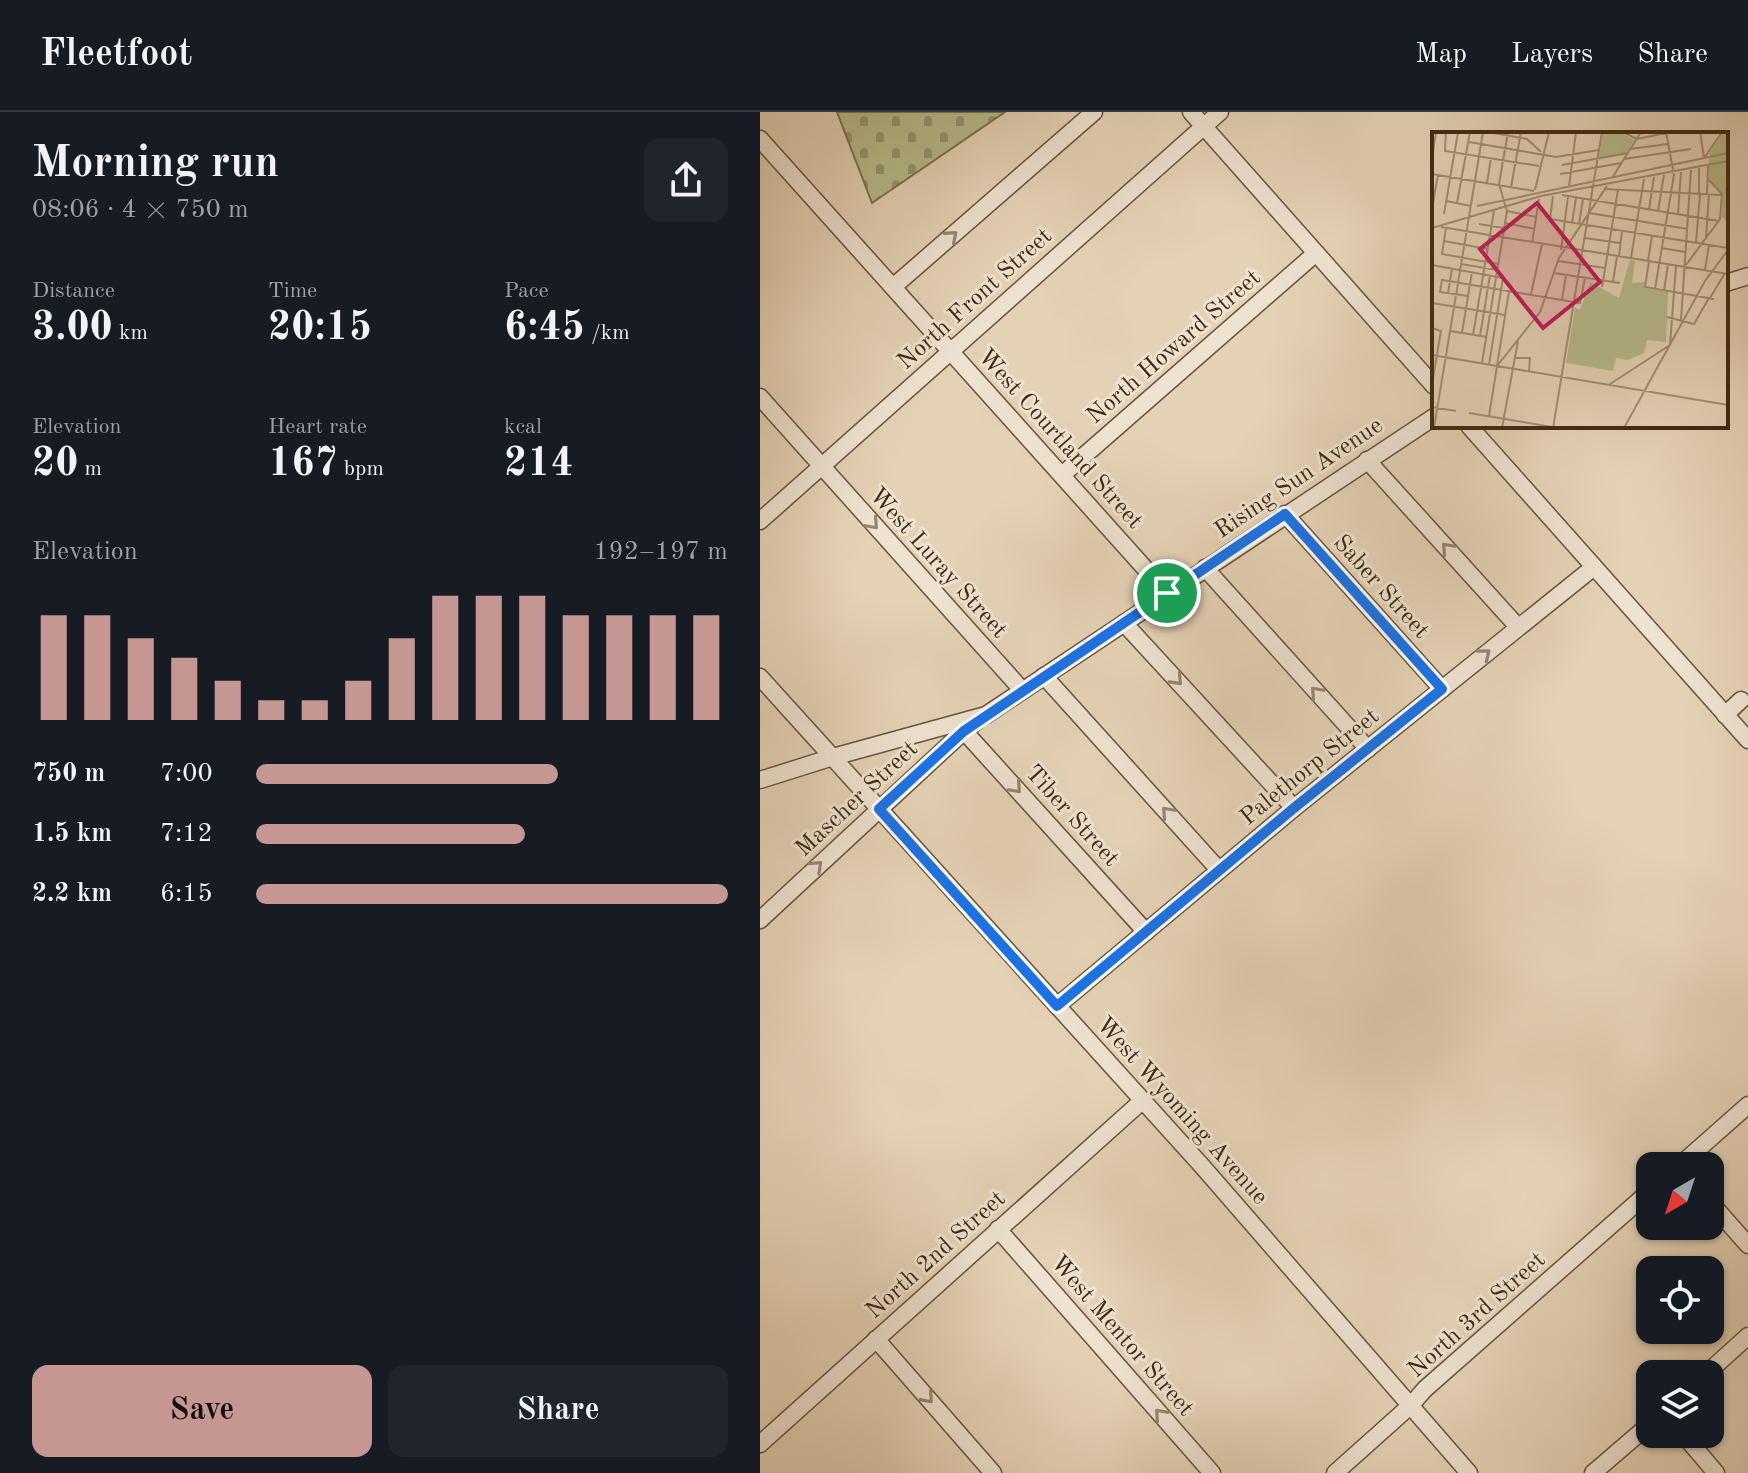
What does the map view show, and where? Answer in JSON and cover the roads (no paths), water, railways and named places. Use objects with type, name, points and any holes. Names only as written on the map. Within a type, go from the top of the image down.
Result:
[{"type":"street","points":[[893,287],[1094,112]]},
{"type":"street","points":[[1191,112],[1432,384]]},
{"type":"street","name":"North Front Street","points":[[760,521],[1220,112]]},
{"type":"street","name":"West Courtland Street","points":[[760,139],[1167,593]]},
{"type":"street","name":"North Howard Street","points":[[1062,475],[1316,253]]},
{"type":"street","points":[[1728,282],[1748,276]]},
{"type":"street","name":"West Luray Street","points":[[760,397],[1022,690]]},
{"type":"street","name":"Rising Sun Avenue","points":[[760,780],[986,715],[1432,418]]},
{"type":"street","points":[[1471,428],[1748,740]]},
{"type":"street","points":[[1367,460],[1518,627]]},
{"type":"street","name":"Saber Street","points":[[1285,514],[1442,689]]},
{"type":"street","name":"Palethorp Street","points":[[1057,1006],[1294,808],[1594,567]]},
{"type":"street","points":[[1205,568],[1368,749]]},
{"type":"street","points":[[1124,623],[1294,808]]},
{"type":"street","points":[[1044,676],[1219,870]]},
{"type":"street","name":"West Wyoming Avenue","points":[[760,677],[1202,1166],[1469,1473]]},
{"type":"street","points":[[1725,715],[1741,700]]},
{"type":"street","name":"Mascher Street","points":[[760,920],[964,731],[986,715]]},
{"type":"street","name":"Tiber Street","points":[[964,731],[1146,932]]},
{"type":"street","name":"North 2nd Street","points":[[760,1444],[1142,1101]]},
{"type":"street","points":[[1696,1152],[1745,1113]]},
{"type":"street","name":"North 3rd Street","points":[[1335,1473],[1425,1389],[1636,1203]]},
{"type":"street","points":[[1724,1218],[1748,1245]]},
{"type":"street","name":"West Mentor Street","points":[[998,1229],[1212,1473]]},
{"type":"street","points":[[1721,1360],[1748,1336]]},
{"type":"street","points":[[876,1339],[993,1473]]},
{"type":"street","points":[[1593,1473],[1636,1436]]},
{"type":"street","points":[[1695,1448],[1716,1473]]}]
